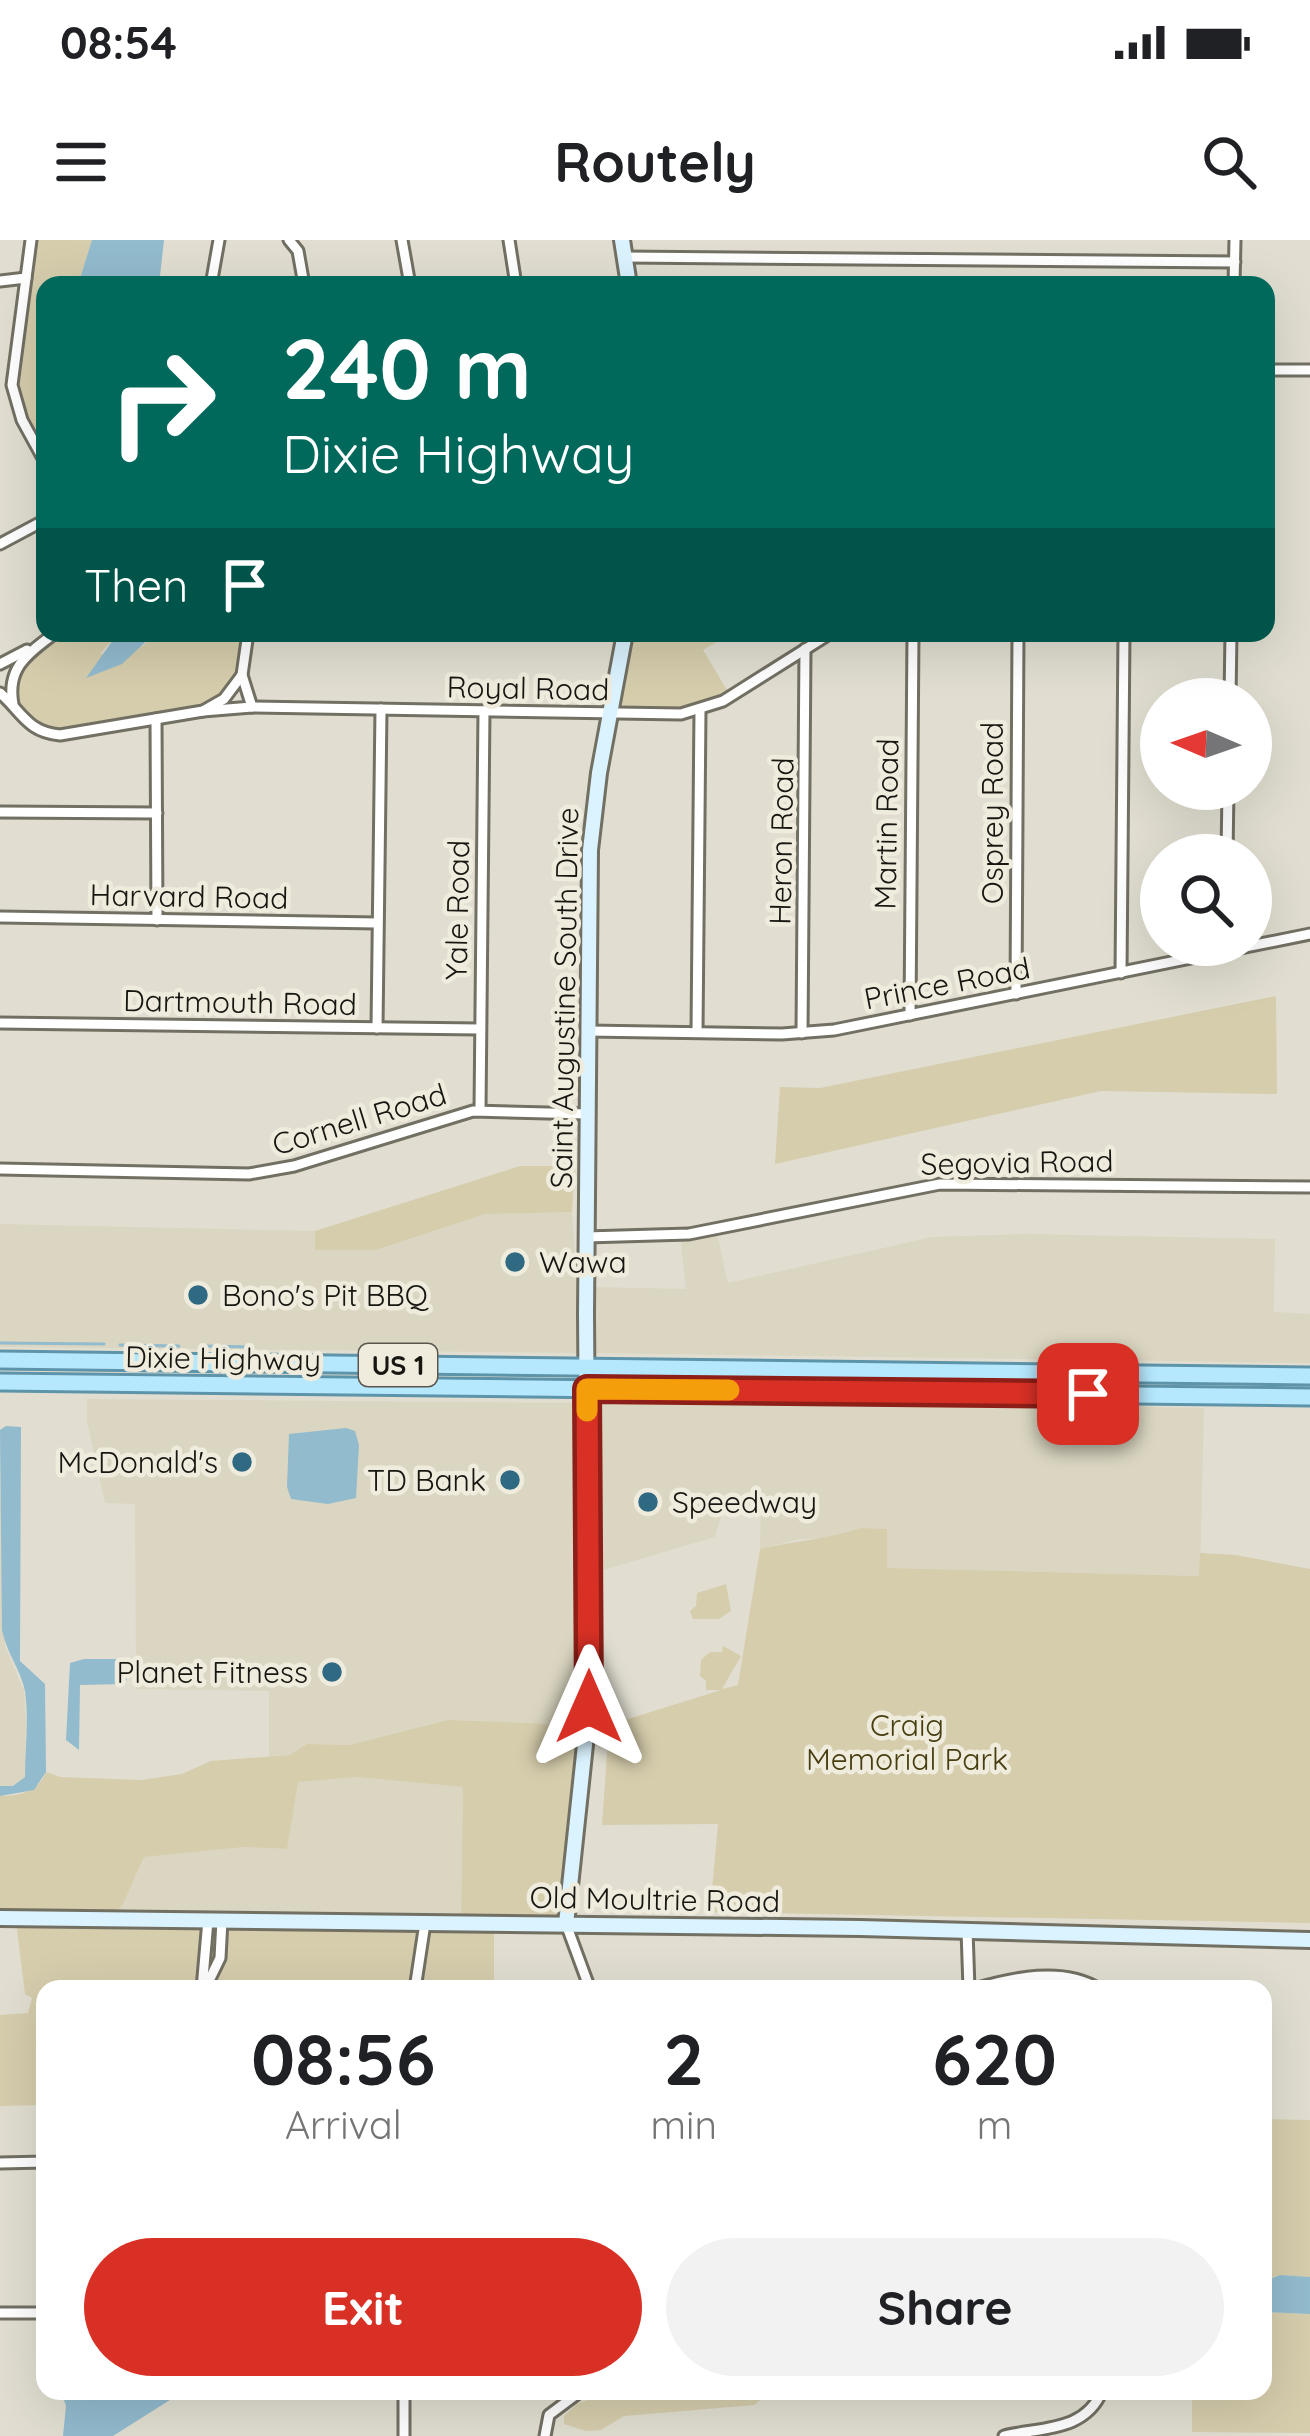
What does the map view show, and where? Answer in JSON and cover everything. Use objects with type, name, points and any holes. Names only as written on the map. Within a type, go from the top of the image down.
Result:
[{"type":"main road","name":"Dixie Highway","points":[[0,1360],[974,1372]]},
{"type":"main road","name":"US 1","points":[[974,1372],[1310,1376]]},
{"type":"main road","points":[[973,1393],[974,1372]]},
{"type":"main road","name":"Dixie Highway","points":[[0,1382],[1310,1397]]},
{"type":"street","points":[[31,240],[6,386],[36,446]]},
{"type":"street","points":[[213,276],[220,240]]},
{"type":"street","points":[[289,240],[298,251],[302,276]]},
{"type":"street","points":[[403,240],[409,276]]},
{"type":"street","points":[[509,240],[515,276]]},
{"type":"street","points":[[622,240],[627,276]]},
{"type":"street","points":[[1234,276],[1235,240]]},
{"type":"street","points":[[624,257],[1235,262]]},
{"type":"street","points":[[0,280],[26,278]]},
{"type":"street","points":[[1275,370],[1310,370]]},
{"type":"street","points":[[0,544],[36,525]]},
{"type":"street","points":[[0,664],[41,642]]},
{"type":"street","points":[[247,642],[242,675],[252,707]]},
{"type":"street","name":"Saint Augustine South Drive","points":[[566,1924],[589,1707],[590,850],[624,642]]},
{"type":"street","name":"Royal Road","points":[[0,693],[28,725],[54,735],[203,710],[252,707],[672,715],[723,700],[816,642]]},
{"type":"street","name":"Martin Road","points":[[910,1015],[914,642]]},
{"type":"street","name":"Osprey Road","points":[[1016,994],[1018,642]]},
{"type":"street","points":[[1121,973],[1124,642]]},
{"type":"street","points":[[1230,678],[1231,642]]},
{"type":"street","points":[[13,705],[14,671],[38,644]]},
{"type":"street","name":"Heron Road","points":[[802,1034],[805,649]]},
{"type":"street","points":[[203,710],[224,699],[242,675]]},
{"type":"street","points":[[377,1028],[381,709]]},
{"type":"street","points":[[697,1032],[700,710]]},
{"type":"street","name":"Yale Road","points":[[480,1110],[484,711]]},
{"type":"street","points":[[156,719],[157,920]]},
{"type":"street","points":[[0,812],[157,813]]},
{"type":"street","name":"Harvard Road","points":[[0,917],[377,923]]},
{"type":"street","name":"Prince Road","points":[[1272,940],[1310,934]]},
{"type":"street","name":"Prince Road","points":[[588,1031],[802,1034],[1150,966]]},
{"type":"street","name":"Dartmouth Road","points":[[0,1023],[479,1029]]},
{"type":"street","name":"Cornell Road","points":[[0,1169],[250,1174],[294,1166],[480,1110],[587,1114]]},
{"type":"street","name":"Segovia Road","points":[[586,1237],[689,1234],[940,1184],[1310,1187]]},
{"type":"street","points":[[191,1363],[191,1384]]},
{"type":"street","name":"Old Moultrie Road","points":[[0,1918],[967,1930],[1310,1940]]},
{"type":"street","points":[[209,1980],[220,1958],[215,1920]]},
{"type":"street","points":[[417,1980],[425,1923]]},
{"type":"street","points":[[566,1924],[587,1980]]},
{"type":"street","points":[[967,1930],[970,1980]]},
{"type":"street","points":[[1003,1980],[1083,1980]]},
{"type":"street","points":[[0,2162],[36,2162]]},
{"type":"street","points":[[0,2313],[36,2313]]},
{"type":"street","points":[[404,2400],[404,2436]]},
{"type":"street","points":[[545,2436],[549,2415],[569,2400]]},
{"type":"street","points":[[1004,2436],[1077,2421],[1098,2400]]},
{"type":"shaded area","points":[[572,1212],[581,1353],[0,1347],[0,1224],[315,1231],[316,1250],[376,1250],[485,1214]]},
{"type":"shaded area","points":[[716,1228],[728,1283],[932,1237],[1275,1239],[1274,1312],[1310,1314],[1310,1363],[592,1353],[591,1287],[686,1289],[680,1234]]},
{"type":"shaded area","points":[[87,1399],[582,1403],[583,1728],[448,1720],[349,1745],[308,1744],[290,1755],[269,1756],[269,1691],[136,1689],[135,1504],[105,1503],[87,1421]]},
{"type":"shaded area","points":[[592,1403],[1204,1408],[1200,1576],[886,1568],[886,1529],[861,1528],[760,1549],[761,1497],[727,1496],[715,1537],[593,1573]]},
{"type":"shaded area","points":[[0,1474],[5,1646],[24,1691],[26,1722],[25,1777],[13,1786],[0,1786]]},
{"type":"shaded area","points":[[357,1777],[463,1787],[461,1919],[114,1915],[144,1857],[244,1847],[286,1849],[298,1782]]},
{"type":"green space","points":[[31,240],[92,240],[81,276],[36,276],[36,434],[14,389]]},
{"type":"green space","points":[[45,642],[110,642],[100,654],[147,642],[244,642],[242,672],[217,706],[48,735],[23,710],[18,685]]},
{"type":"green space","points":[[629,642],[716,642],[703,650],[731,697],[699,712],[616,713]]},
{"type":"green space","points":[[1276,996],[1277,1094],[1101,1091],[775,1164],[780,1087],[820,1088]]},
{"type":"green space","points":[[520,1166],[575,1166],[572,1212],[485,1214],[376,1250],[315,1250],[315,1231]]},
{"type":"green space","name":"Craig Memorial Park","points":[[861,1528],[887,1529],[887,1568],[1199,1576],[1200,1553],[1310,1569],[1310,1923],[710,1912],[718,1824],[602,1825],[609,1725],[721,1690],[706,1690],[700,1676],[701,1660],[710,1652],[722,1652],[723,1646],[741,1656],[722,1689],[738,1685],[760,1549]]},
{"type":"green space","points":[[726,1584],[731,1611],[719,1619],[693,1619],[690,1611],[696,1606],[697,1593]]},
{"type":"green space","points":[[448,1720],[583,1728],[561,1920],[461,1919],[463,1787],[357,1777],[298,1782],[287,1849],[244,1847],[144,1857],[114,1915],[0,1913],[0,1796],[28,1792],[46,1772],[60,1777],[141,1780],[182,1774],[211,1761],[290,1755],[307,1744],[349,1745]]},
{"type":"green space","points":[[16,1922],[494,1929],[494,1980],[36,1980],[36,2105],[0,2106],[0,2015],[28,2013],[32,1998],[25,1994]]},
{"type":"green space","points":[[1272,2119],[1310,2120],[1310,2277],[1272,2278]]},
{"type":"green space","points":[[1272,2312],[1310,2314],[1310,2433],[1192,2432],[1192,2400],[1272,2400]]},
{"type":"green space","points":[[760,2400],[754,2405],[624,2416],[601,2430],[586,2431],[564,2424],[564,2416],[578,2403]]},
{"type":"water","points":[[92,240],[164,240],[160,276],[81,276]]},
{"type":"water","points":[[112,642],[145,642],[122,664],[86,678]]},
{"type":"water","points":[[21,1427],[20,1661],[45,1684],[46,1772],[34,1790],[0,1796],[0,1786],[13,1786],[25,1777],[27,1723],[23,1683],[2,1630],[0,1430]]},
{"type":"water","points":[[355,1431],[359,1445],[356,1498],[328,1504],[291,1499],[287,1487],[289,1434]]},
{"type":"water","points":[[119,1659],[129,1664],[130,1675],[123,1684],[80,1685],[79,1750],[66,1740],[70,1663]]},
{"type":"water","points":[[1310,2277],[1310,2314],[1272,2312],[1272,2278]]},
{"type":"water","points":[[64,2400],[170,2400],[113,2436],[63,2436]]},
{"type":"waterway","points":[[0,1343],[104,1344]]},
{"type":"waterway","points":[[120,1345],[179,1346]]},
{"type":"waterway","points":[[204,1346],[253,1347]]},
{"type":"slow traffic","points":[[587,1411],[587,1389],[729,1390]]},
{"type":"place","name":"Wawa","points":[[515,1262]]},
{"type":"place","name":"Bono's Pit BBQ","points":[[198,1295]]},
{"type":"place","name":"McDonald's","points":[[242,1462]]},
{"type":"place","name":"TD Bank","points":[[510,1480]]},
{"type":"place","name":"Speedway","points":[[648,1502]]},
{"type":"place","name":"Planet Fitness","points":[[332,1672]]},
{"type":"route","points":[[589,1707],[587,1389],[1088,1394]]}]
